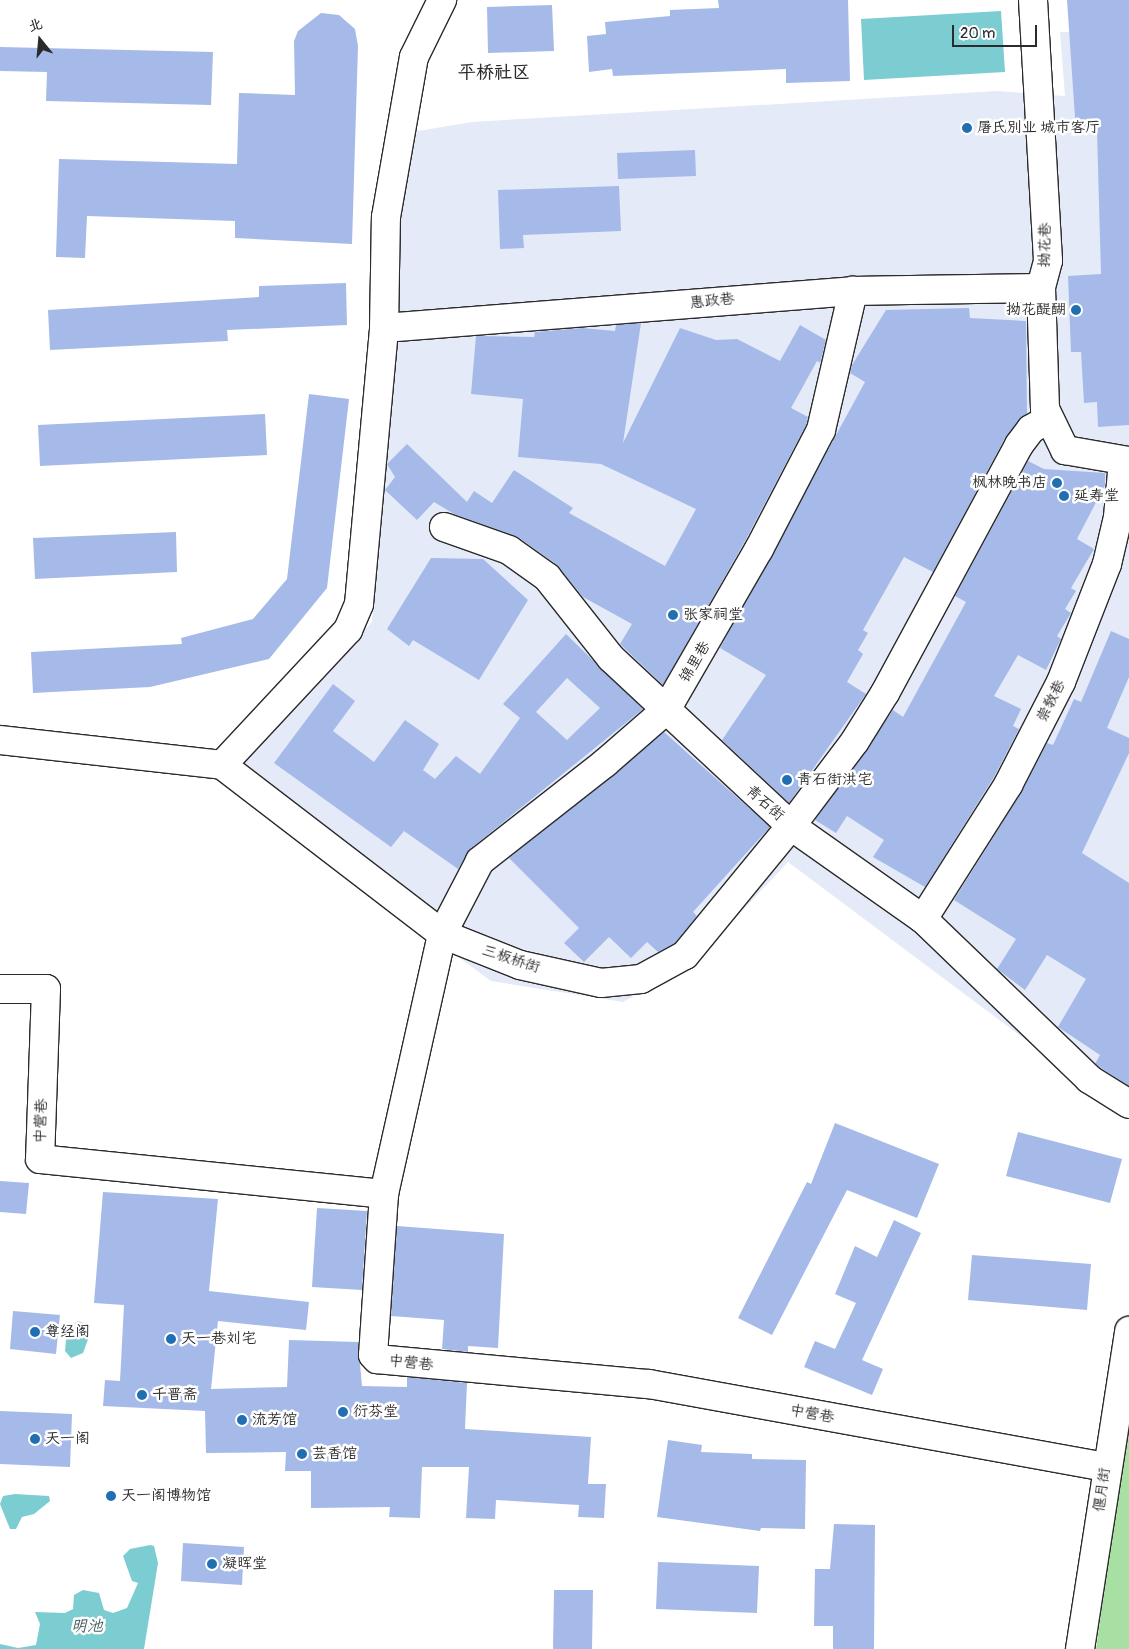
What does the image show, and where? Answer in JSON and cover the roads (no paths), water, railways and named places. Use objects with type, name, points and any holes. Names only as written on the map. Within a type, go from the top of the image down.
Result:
[{"type":"street","points":[[0,740],[222,765],[355,618],[384,328],[386,217],[412,66],[442,0]]},
{"type":"street","name":"拗花巷","points":[[1033,0],[1048,261],[1041,288],[1043,382],[1049,419],[1065,450],[1126,461]]},
{"type":"street","name":"惠政巷","points":[[384,328],[853,291],[1041,288]]},
{"type":"street","name":"锦里巷","points":[[384,1194],[442,934],[480,861],[605,763],[666,710],[759,549],[821,430],[853,291]]},
{"type":"street","name":"青石街","points":[[444,527],[509,550],[547,577],[611,658],[791,826],[855,741],[885,693],[1019,445],[1031,429],[1049,419]]},
{"type":"street","name":"崇教巷","points":[[923,919],[1008,785],[1061,682],[1107,564],[1118,517],[1126,461]]},
{"type":"street","name":"三板桥街","points":[[222,765],[442,934],[520,965],[601,983],[641,979],[685,955],[791,826]]},
{"type":"street","points":[[791,826],[923,919],[1089,1079],[1129,1104]]},
{"type":"street","name":"中营巷","points":[[0,990],[46,989],[40,1158],[384,1194],[373,1355],[378,1359],[649,1384],[1106,1467]]},
{"type":"street","name":"偃月街","points":[[1080,1649],[1106,1467],[1129,1331]]},
{"type":"water","points":[[1001,11],[1005,72],[864,80],[861,19]]},
{"type":"water","points":[[78,1321],[87,1324],[90,1334],[83,1353],[71,1358],[65,1351],[67,1329]]},
{"type":"water","points":[[15,1494],[49,1496],[50,1501],[34,1514],[22,1517],[16,1529],[10,1529],[0,1504],[3,1496]]},
{"type":"water","name":"明池","points":[[154,1546],[158,1563],[144,1649],[0,1649],[0,1644],[18,1648],[36,1645],[40,1624],[35,1612],[65,1613],[73,1609],[74,1595],[83,1590],[99,1593],[104,1610],[113,1613],[127,1608],[138,1583],[132,1581],[123,1556],[130,1549]]},
{"type":"place","name":"屠氏别业 城市客厅","points":[[967,128]]},
{"type":"place","name":"拗花醍醐","points":[[1076,310]]},
{"type":"place","name":"枫林晚书店","points":[[1057,483]]},
{"type":"place","name":"延寿堂","points":[[1064,496]]},
{"type":"place","name":"张家祠堂","points":[[673,615]]},
{"type":"place","name":"青石街洪宅","points":[[787,780]]},
{"type":"place","name":"尊经阁","points":[[35,1332]]},
{"type":"place","name":"天一巷刘宅","points":[[171,1339]]},
{"type":"place","name":"千晋斋","points":[[142,1395]]},
{"type":"place","name":"衍芬堂","points":[[343,1412]]},
{"type":"place","name":"流芳馆","points":[[242,1420]]},
{"type":"place","name":"天一阁","points":[[35,1439]]},
{"type":"place","name":"芸香馆","points":[[302,1454]]},
{"type":"place","name":"天一阁博物馆","points":[[111,1496]]},
{"type":"place","name":"凝晖堂","points":[[212,1564]]},
{"type":"district","name":"平桥社区","points":[[494,73]]}]
